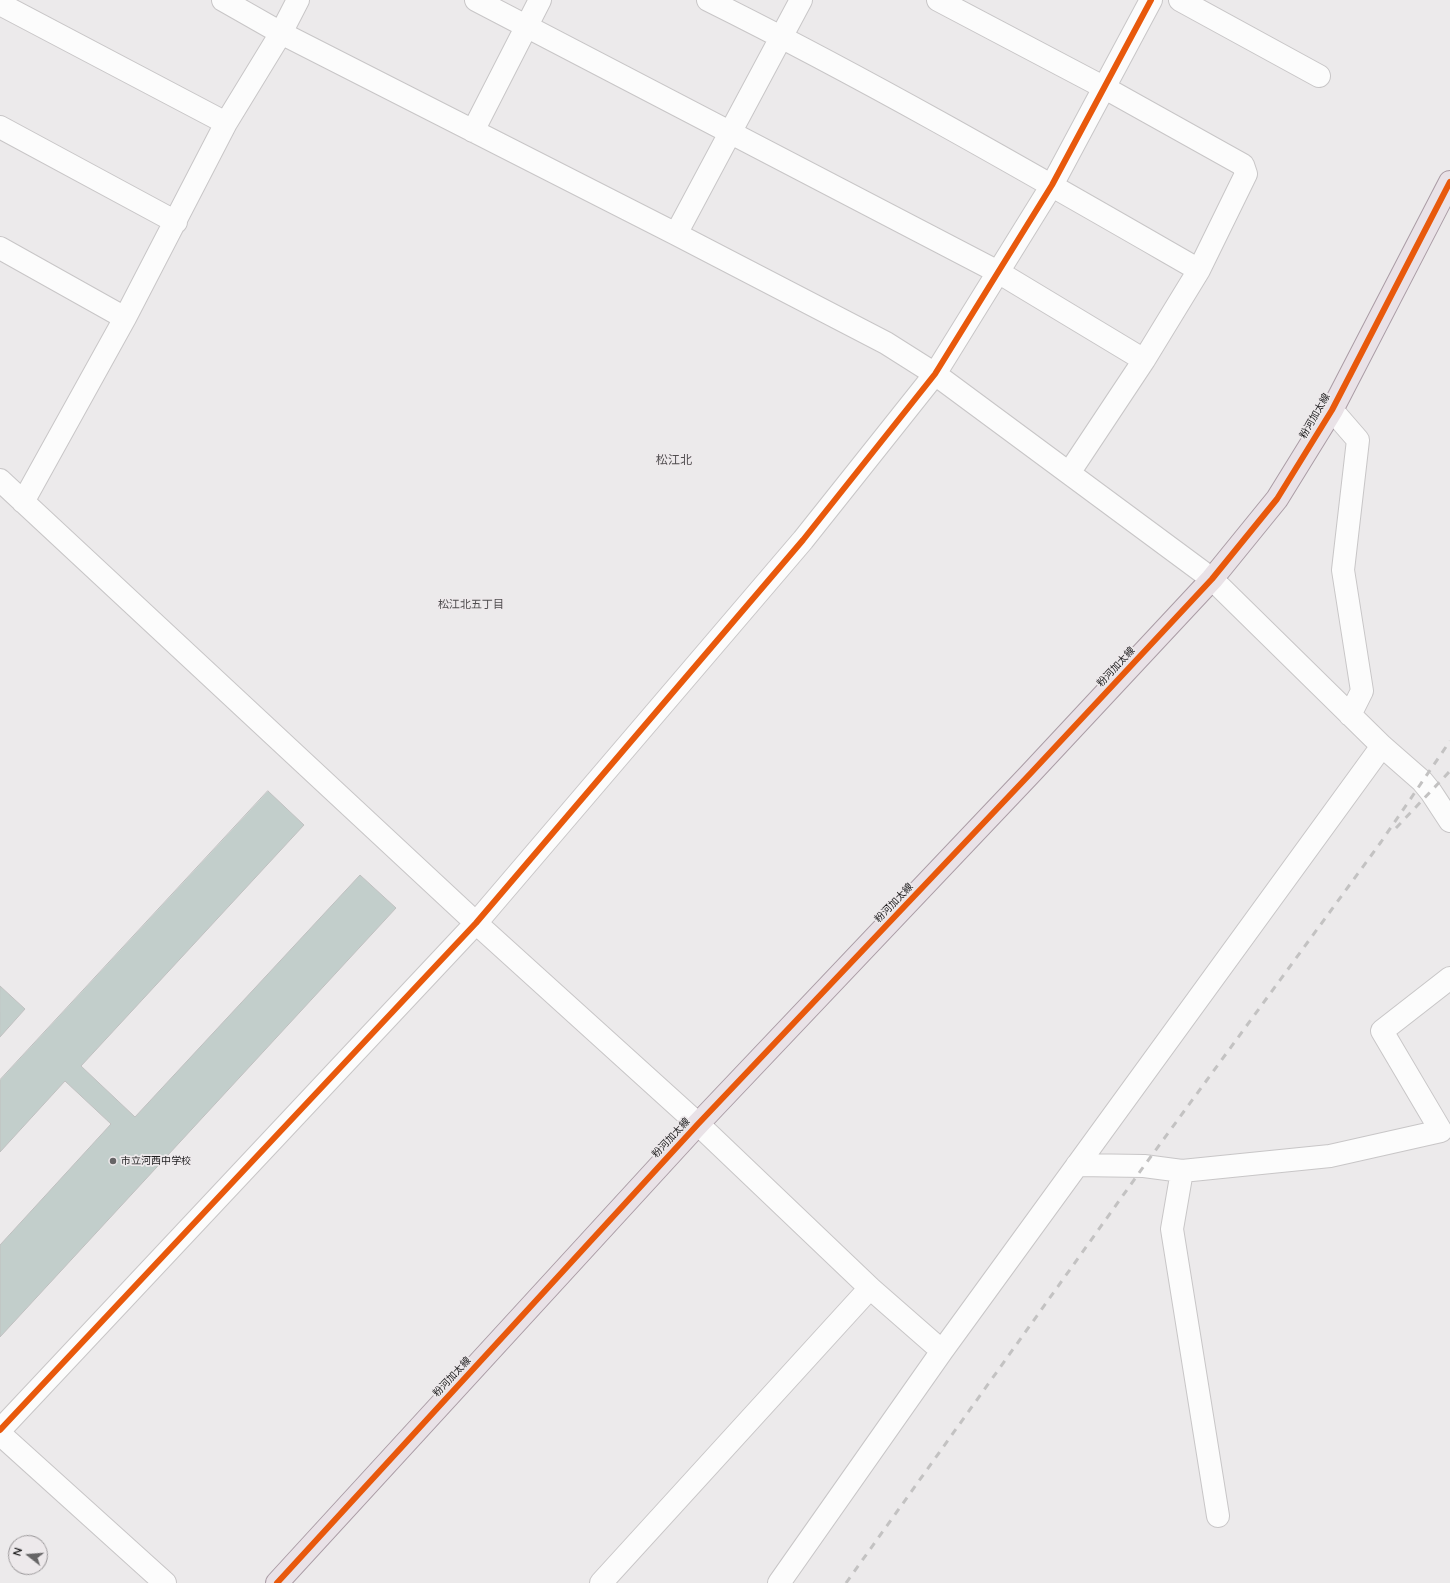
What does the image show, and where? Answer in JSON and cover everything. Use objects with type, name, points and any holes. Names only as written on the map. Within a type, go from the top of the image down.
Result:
[{"type":"main road","name":"粉河加太線","points":[[277,1583],[698,1124],[1030,774],[1212,579],[1277,499],[1332,410],[1450,182]]},
{"type":"street","points":[[223,0],[281,33],[676,234],[886,343],[935,374],[1212,579],[1382,746],[1422,781],[1449,816]]},
{"type":"street","points":[[23,502],[125,318],[226,123],[281,33],[298,0]]},
{"type":"street","points":[[476,0],[998,272],[1144,360]]},
{"type":"street","points":[[473,131],[540,0]]},
{"type":"street","points":[[708,0],[781,36],[1052,185],[1199,270]]},
{"type":"street","points":[[676,234],[801,0]]},
{"type":"street","points":[[938,0],[1105,88],[1243,165],[1246,174],[1199,270],[1144,360],[1069,474]]},
{"type":"street","points":[[0,1430],[476,923],[803,540],[935,374],[1052,185],[1151,0]]},
{"type":"street","points":[[1180,0],[1319,76]]},
{"type":"street","points":[[0,4],[226,123]]},
{"type":"street","points":[[0,127],[176,222]]},
{"type":"street","points":[[0,248],[125,318]]},
{"type":"street","points":[[1332,410],[1358,440],[1343,570],[1362,691],[1350,715]]},
{"type":"street","points":[[0,480],[476,923],[698,1124],[870,1288],[942,1351]]},
{"type":"street","points":[[779,1583],[942,1351],[1382,746]]},
{"type":"street","points":[[1077,1165],[1144,1166],[1182,1171],[1330,1156],[1441,1131],[1382,1031],[1450,978]]},
{"type":"street","points":[[1182,1171],[1172,1229],[1218,1516]]},
{"type":"street","points":[[601,1583],[870,1288]]},
{"type":"street","points":[[0,1434],[165,1583]]},
{"type":"building","name":"市立河西中学校","points":[[268,791],[304,825],[81,1066],[135,1117],[360,875],[396,908],[0,1337],[0,1245],[111,1124],[65,1081],[0,1152],[0,1080]]},
{"type":"building","points":[[0,986],[25,1009],[0,1037]]},
{"type":"railway","points":[[846,1583],[1144,1166],[1381,842],[1450,741]]},
{"type":"railway","points":[[1396,828],[1450,771]]},
{"type":"cycle path","points":[[0,1430],[476,923],[803,540],[935,374],[1052,185],[1151,0]]},
{"type":"cycle path","points":[[277,1583],[698,1124],[1030,774],[1212,579],[1277,499],[1332,410],[1450,182]]},
{"type":"place","name":"市立河西中学校","points":[[113,1161]]},
{"type":"district","name":"松江北","points":[[674,460]]},
{"type":"district","name":"松江北五丁目","points":[[471,605]]}]
